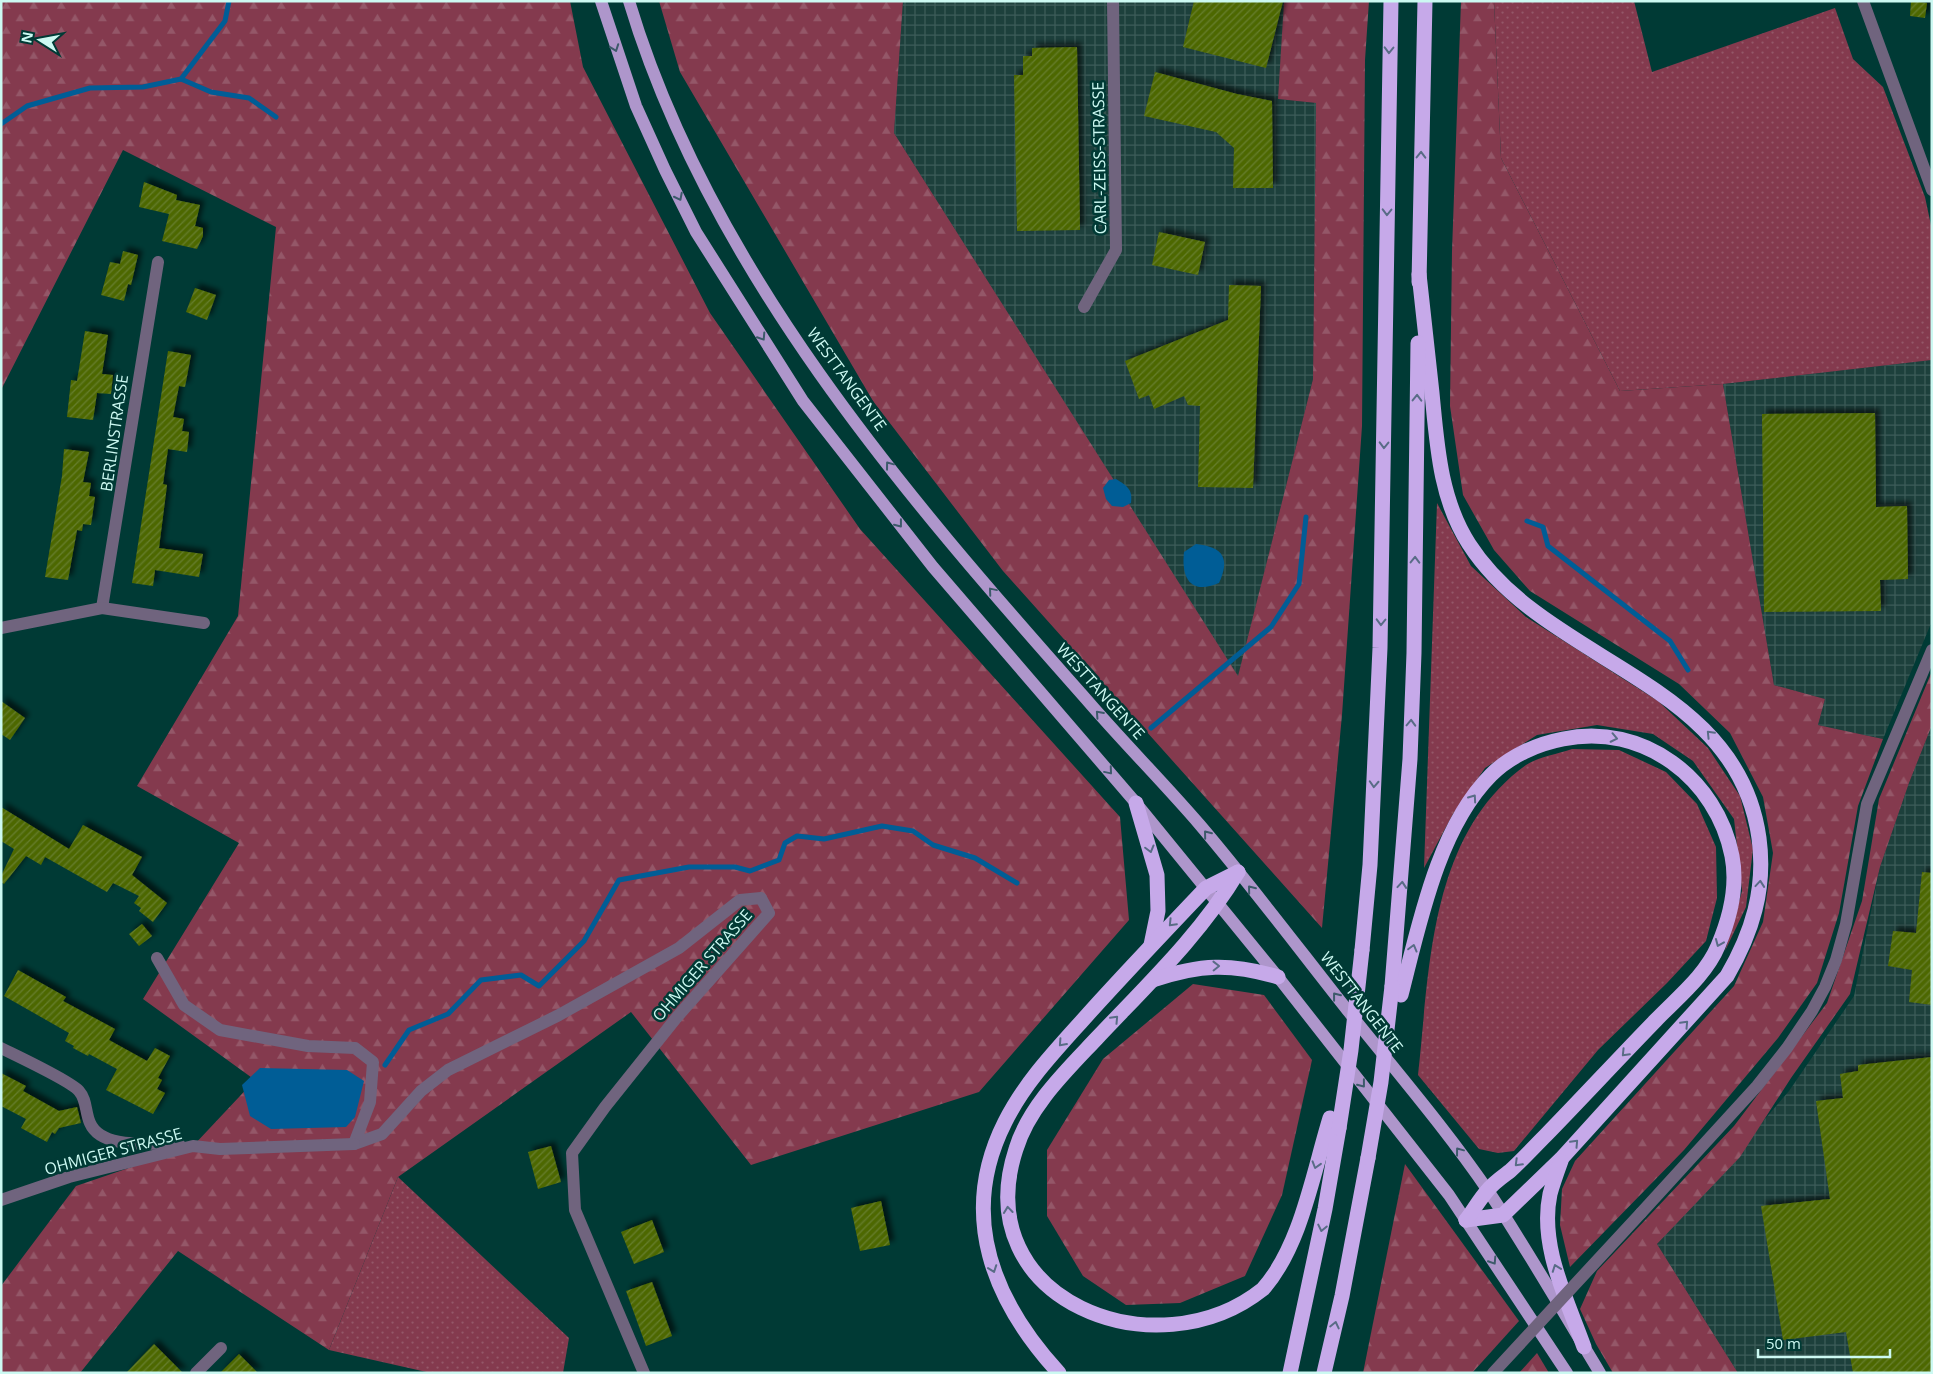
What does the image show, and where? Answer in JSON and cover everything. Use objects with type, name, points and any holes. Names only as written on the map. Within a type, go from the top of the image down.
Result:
[{"type":"highway","points":[[1290,1373],[1326,1209],[1334,1123],[1350,1050],[1370,865],[1380,658],[1391,1]]},
{"type":"highway","points":[[1324,1373],[1344,1288],[1396,990],[1414,653],[1425,1]]},
{"type":"highway","points":[[1419,274],[1442,478],[1452,512],[1468,543],[1487,568],[1535,614],[1647,685],[1691,716],[1714,738],[1733,764],[1747,792],[1757,823],[1761,855],[1760,887],[1754,918],[1735,962],[1706,1001],[1561,1159],[1504,1215],[1466,1220]]},
{"type":"highway","points":[[1396,990],[1454,829],[1472,798],[1492,774],[1517,756],[1546,743],[1576,736],[1608,736],[1630,742],[1666,757],[1691,776],[1711,800],[1725,828],[1733,866],[1734,890],[1728,921],[1716,950],[1698,975],[1626,1052],[1547,1134],[1487,1190],[1466,1220]]},
{"type":"highway","points":[[1136,803],[1157,875],[1158,911],[1151,946]]},
{"type":"highway","points":[[1059,1373],[1022,1327],[1002,1294],[989,1257],[983,1224],[984,1190],[991,1154],[1005,1121],[1045,1062],[1206,888],[1238,872]]},
{"type":"highway","points":[[1080,1323],[1036,1285],[1021,1260],[1011,1233],[1007,1204],[1009,1175],[1016,1146],[1029,1120],[1045,1098],[1082,1054],[1152,980],[1219,904],[1238,872]]},
{"type":"highway","points":[[1152,980],[1182,970],[1215,966],[1247,968],[1278,977]]},
{"type":"highway","points":[[1201,1332],[1219,1325],[1243,1309],[1264,1288],[1280,1264],[1294,1236],[1334,1123]]},
{"type":"highway","points":[[1561,1159],[1550,1196],[1548,1221],[1552,1258],[1584,1347]]},
{"type":"main road","points":[[601,1],[636,106],[696,232],[803,401],[932,567],[1136,803],[1278,977],[1466,1220],[1566,1373]]},
{"type":"main road","name":"WESTTANGENTE","points":[[629,1],[663,97],[690,159],[722,220],[757,278],[829,385],[909,491],[995,595],[1201,826],[1461,1153],[1504,1215],[1600,1373]]},
{"type":"street","name":"CARL-ZEISS-STRASSE","points":[[1084,306],[1116,250],[1113,1]]},
{"type":"street","points":[[1863,1],[1932,190]]},
{"type":"street","name":"BERLINSTRASSE","points":[[102,608],[158,262]]},
{"type":"street","points":[[1,628],[102,608],[204,623]]},
{"type":"street","points":[[1493,1373],[1757,1086],[1792,1041],[1825,987],[1836,960],[1846,924],[1867,804],[1932,650]]},
{"type":"street","name":"OHMIGER STRASSE","points":[[1,1200],[69,1177],[193,1146],[220,1150],[354,1144],[382,1134],[421,1091],[448,1070],[559,1015],[679,948],[740,900],[761,898],[769,913],[677,1017],[605,1107],[572,1153],[575,1210],[644,1373]]},
{"type":"street","points":[[157,958],[184,1005],[220,1030],[308,1046],[355,1048],[373,1062],[370,1102],[354,1144]]},
{"type":"street","points":[[1,1048],[78,1090],[86,1103],[90,1123],[99,1135],[136,1145],[193,1146]]},
{"type":"street","points":[[196,1373],[221,1348]]},
{"type":"shaded area","points":[[903,1],[1284,1],[1279,99],[1316,103],[1313,379],[1238,677],[894,133]]},
{"type":"shaded area","points":[[1932,360],[1932,621],[1883,739],[1818,725],[1825,699],[1774,685],[1723,384]]},
{"type":"shaded area","points":[[1932,725],[1932,1373],[1738,1373],[1657,1244],[1789,1091],[1854,996],[1880,867],[1909,783]]},
{"type":"green space","points":[[1,1],[570,1],[583,67],[710,313],[860,529],[1120,817],[1129,920],[979,1092],[751,1165],[631,1012],[398,1177],[329,1350],[178,1251],[80,1373],[1,1373],[1,1286],[76,1186],[193,1146],[255,1080],[143,999],[239,843],[137,786],[238,616],[276,227],[123,150],[1,390]]},
{"type":"green space","points":[[659,1],[903,1],[894,133],[1238,676],[1313,379],[1316,103],[1278,99],[1284,1],[1369,1],[1365,60],[1362,426],[1342,715],[1322,928],[1003,571],[873,401],[680,72]]},
{"type":"green space","points":[[1461,1],[1494,1],[1501,158],[1620,391],[1723,384],[1774,685],[1825,699],[1818,725],[1883,739],[1858,806],[1839,913],[1817,983],[1778,1038],[1684,1150],[1570,1267],[1560,1225],[1562,1189],[1575,1161],[1734,986],[1763,922],[1773,853],[1763,797],[1730,733],[1679,684],[1530,591],[1494,550],[1463,495],[1450,406],[1452,251]]},
{"type":"green space","points":[[1494,1],[1634,1],[1652,72],[1835,8],[1853,59],[1883,87],[1925,197],[1932,230],[1932,360],[1723,384],[1620,391],[1501,158]]},
{"type":"green space","points":[[1437,503],[1471,566],[1526,617],[1658,701],[1708,748],[1740,796],[1753,849],[1746,907],[1725,951],[1742,891],[1734,819],[1693,761],[1653,734],[1597,725],[1537,735],[1485,768],[1453,814],[1424,868]]},
{"type":"green space","points":[[1932,671],[1932,725],[1909,783],[1880,867],[1850,994],[1791,1078],[1740,1157],[1657,1244],[1738,1373],[1613,1373],[1596,1344],[1580,1309],[1597,1271],[1734,1126],[1827,1003],[1862,901],[1879,799]]},
{"type":"green space","points":[[1572,749],[1619,750],[1666,772],[1697,804],[1716,847],[1717,898],[1706,941],[1667,983],[1598,1050],[1514,1151],[1498,1153],[1479,1149],[1418,1075],[1432,948],[1440,906],[1452,866],[1470,828],[1494,794],[1526,765]]},
{"type":"green space","points":[[1193,984],[1264,995],[1312,1060],[1282,1195],[1245,1276],[1180,1303],[1126,1305],[1083,1276],[1047,1216],[1047,1150],[1103,1059]]},
{"type":"green space","points":[[1405,1164],[1519,1321],[1472,1373],[1363,1373]]},
{"type":"green space","points":[[398,1177],[569,1338],[563,1373],[431,1373],[329,1350]]},
{"type":"green space","points":[[1537,1353],[1549,1373],[1519,1373]]},
{"type":"water","points":[[1116,479],[1126,486],[1131,494],[1131,503],[1123,507],[1112,506],[1106,499],[1103,488],[1109,480]]},
{"type":"water","points":[[1196,544],[1213,548],[1222,556],[1224,567],[1219,583],[1201,587],[1195,586],[1186,577],[1183,562],[1184,552]]},
{"type":"water","points":[[260,1068],[347,1070],[364,1081],[355,1117],[346,1127],[271,1129],[250,1116],[242,1085]]},
{"type":"building","points":[[1194,1],[1283,1],[1266,68],[1183,47]]},
{"type":"building","points":[[1911,1],[1927,3],[1925,18],[1910,16]]},
{"type":"building","points":[[1077,47],[1080,230],[1017,231],[1014,75],[1023,75],[1023,56],[1032,56],[1032,48]]},
{"type":"building","points":[[1155,72],[1237,94],[1272,101],[1273,188],[1233,188],[1234,148],[1216,132],[1144,116]]},
{"type":"building","points":[[144,182],[177,195],[176,200],[200,205],[195,226],[203,228],[203,236],[197,249],[162,241],[169,214],[139,207]]},
{"type":"building","points":[[1159,232],[1205,242],[1198,275],[1152,265]]},
{"type":"building","points":[[123,251],[138,255],[131,285],[128,284],[124,301],[101,295],[110,262],[120,264]]},
{"type":"building","points":[[1229,285],[1261,286],[1253,488],[1198,487],[1200,406],[1188,405],[1184,396],[1154,409],[1149,395],[1139,399],[1125,361],[1228,320]]},
{"type":"building","points":[[195,288],[216,295],[207,320],[186,312]]},
{"type":"building","points":[[85,331],[108,335],[102,374],[113,375],[111,394],[97,393],[93,420],[67,417],[71,380],[77,381]]},
{"type":"building","points":[[168,351],[191,355],[185,387],[179,386],[173,417],[184,419],[182,431],[189,432],[187,452],[168,449],[163,484],[167,485],[159,548],[203,554],[199,577],[155,570],[153,586],[132,583]]},
{"type":"building","points":[[1875,413],[1876,507],[1907,506],[1908,579],[1880,580],[1881,611],[1764,612],[1762,414]]},
{"type":"building","points":[[64,449],[89,452],[83,482],[91,483],[89,496],[95,497],[91,525],[83,524],[82,531],[77,530],[68,580],[45,577],[62,476]]},
{"type":"building","points":[[1,701],[25,718],[10,740],[1,734]]},
{"type":"building","points":[[1,807],[69,849],[83,825],[142,857],[132,875],[167,903],[153,922],[139,911],[141,908],[134,903],[139,896],[113,883],[107,892],[45,857],[41,865],[26,856],[4,884],[1,882],[1,876],[14,849],[1,841]]},
{"type":"building","points":[[1922,872],[1932,873],[1932,1005],[1909,1002],[1912,970],[1888,966],[1893,931],[1916,933]]},
{"type":"building","points":[[142,924],[152,936],[139,946],[129,934]]},
{"type":"building","points":[[18,970],[66,997],[63,1001],[115,1029],[109,1040],[147,1061],[155,1048],[170,1056],[158,1078],[162,1080],[157,1089],[165,1093],[153,1114],[106,1090],[117,1069],[73,1048],[74,1046],[65,1041],[69,1033],[4,996]]},
{"type":"building","points":[[1932,1057],[1932,1373],[1853,1373],[1846,1332],[1783,1340],[1761,1206],[1830,1199],[1816,1101],[1843,1098],[1840,1074],[1858,1071],[1858,1065]]},
{"type":"building","points":[[1,1073],[26,1086],[23,1091],[59,1111],[77,1107],[81,1123],[59,1128],[55,1134],[52,1132],[47,1142],[21,1128],[26,1119],[1,1106]]},
{"type":"building","points":[[551,1146],[561,1182],[538,1189],[528,1152]]},
{"type":"building","points":[[881,1201],[890,1245],[860,1251],[851,1208]]},
{"type":"building","points":[[652,1220],[664,1252],[634,1264],[621,1232]]},
{"type":"building","points":[[652,1282],[672,1336],[646,1346],[626,1291]]},
{"type":"building","points":[[154,1344],[183,1373],[126,1373]]},
{"type":"building","points":[[239,1354],[258,1373],[220,1373]]},
{"type":"waterway","points":[[1,124],[27,106],[90,88],[143,87],[181,79],[225,21],[229,1]]},
{"type":"waterway","points":[[181,79],[211,92],[249,98],[276,117]]},
{"type":"waterway","points":[[1151,728],[1271,627],[1299,584],[1306,517]]},
{"type":"waterway","points":[[1527,521],[1543,527],[1548,546],[1670,641],[1688,670]]},
{"type":"waterway","points":[[385,1065],[409,1030],[448,1014],[481,980],[521,975],[539,986],[584,941],[619,880],[689,867],[735,867],[750,871],[779,860],[785,843],[797,836],[824,839],[882,826],[913,831],[933,845],[975,858],[1017,883]]}]
